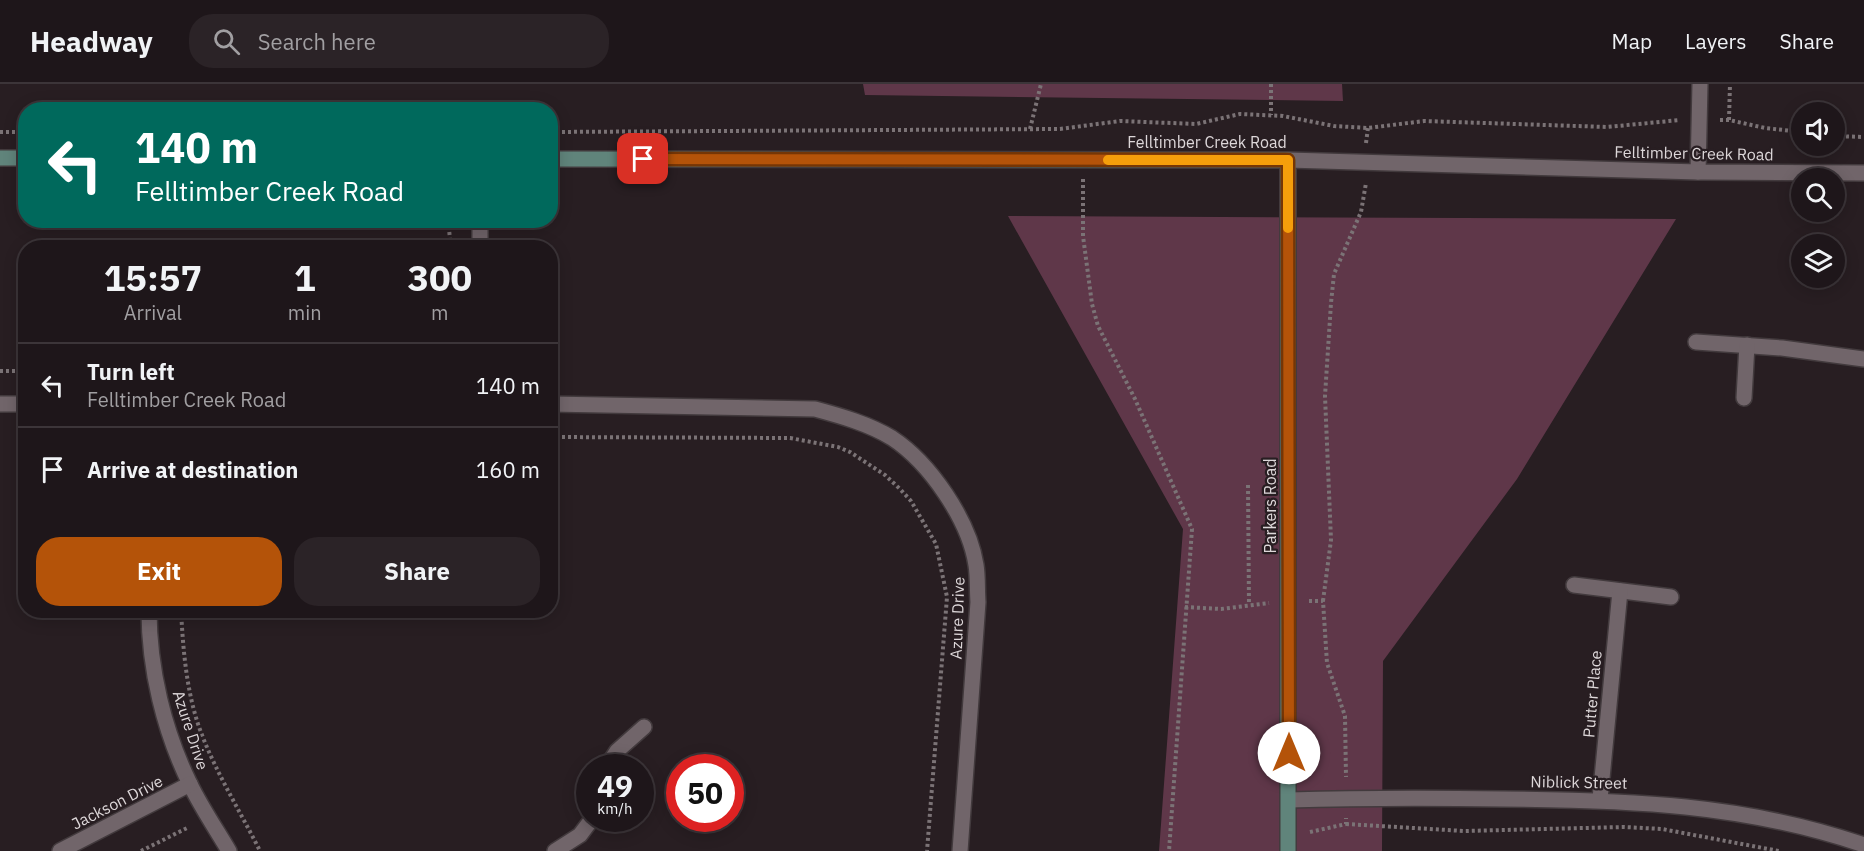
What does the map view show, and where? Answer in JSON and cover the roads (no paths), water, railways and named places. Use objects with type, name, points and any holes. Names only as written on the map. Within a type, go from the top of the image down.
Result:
[{"type":"main road","points":[[0,158],[18,158]]},
{"type":"main road","name":"Felltimber Creek Road","points":[[558,159],[1288,160]]},
{"type":"main road","name":"Parkers Road","points":[[1288,160],[1288,851]]},
{"type":"street","points":[[1698,172],[1700,84]]},
{"type":"street","name":"Felltimber Creek Road","points":[[1288,160],[1698,172],[1864,173]]},
{"type":"street","points":[[1695,342],[1747,345],[1864,359]]},
{"type":"street","points":[[1744,398],[1747,345]]},
{"type":"street","points":[[0,404],[18,404]]},
{"type":"street","name":"Azure Drive","points":[[558,404],[815,409],[852,420],[891,438],[912,454],[934,476],[963,526],[976,564],[978,602],[960,851]]},
{"type":"street","points":[[1574,585],[1671,597]]},
{"type":"street","name":"Putter Place","points":[[1600,799],[1620,591]]},
{"type":"street","name":"Azure Drive","points":[[150,618],[162,706],[190,784],[229,851]]},
{"type":"street","points":[[615,754],[644,727]]},
{"type":"street","name":"Jackson Drive","points":[[60,851],[190,784]]},
{"type":"street","name":"Niblick Street","points":[[1289,800],[1600,799],[1682,804],[1776,821],[1864,845]]},
{"type":"street","points":[[555,851],[582,832]]}]
